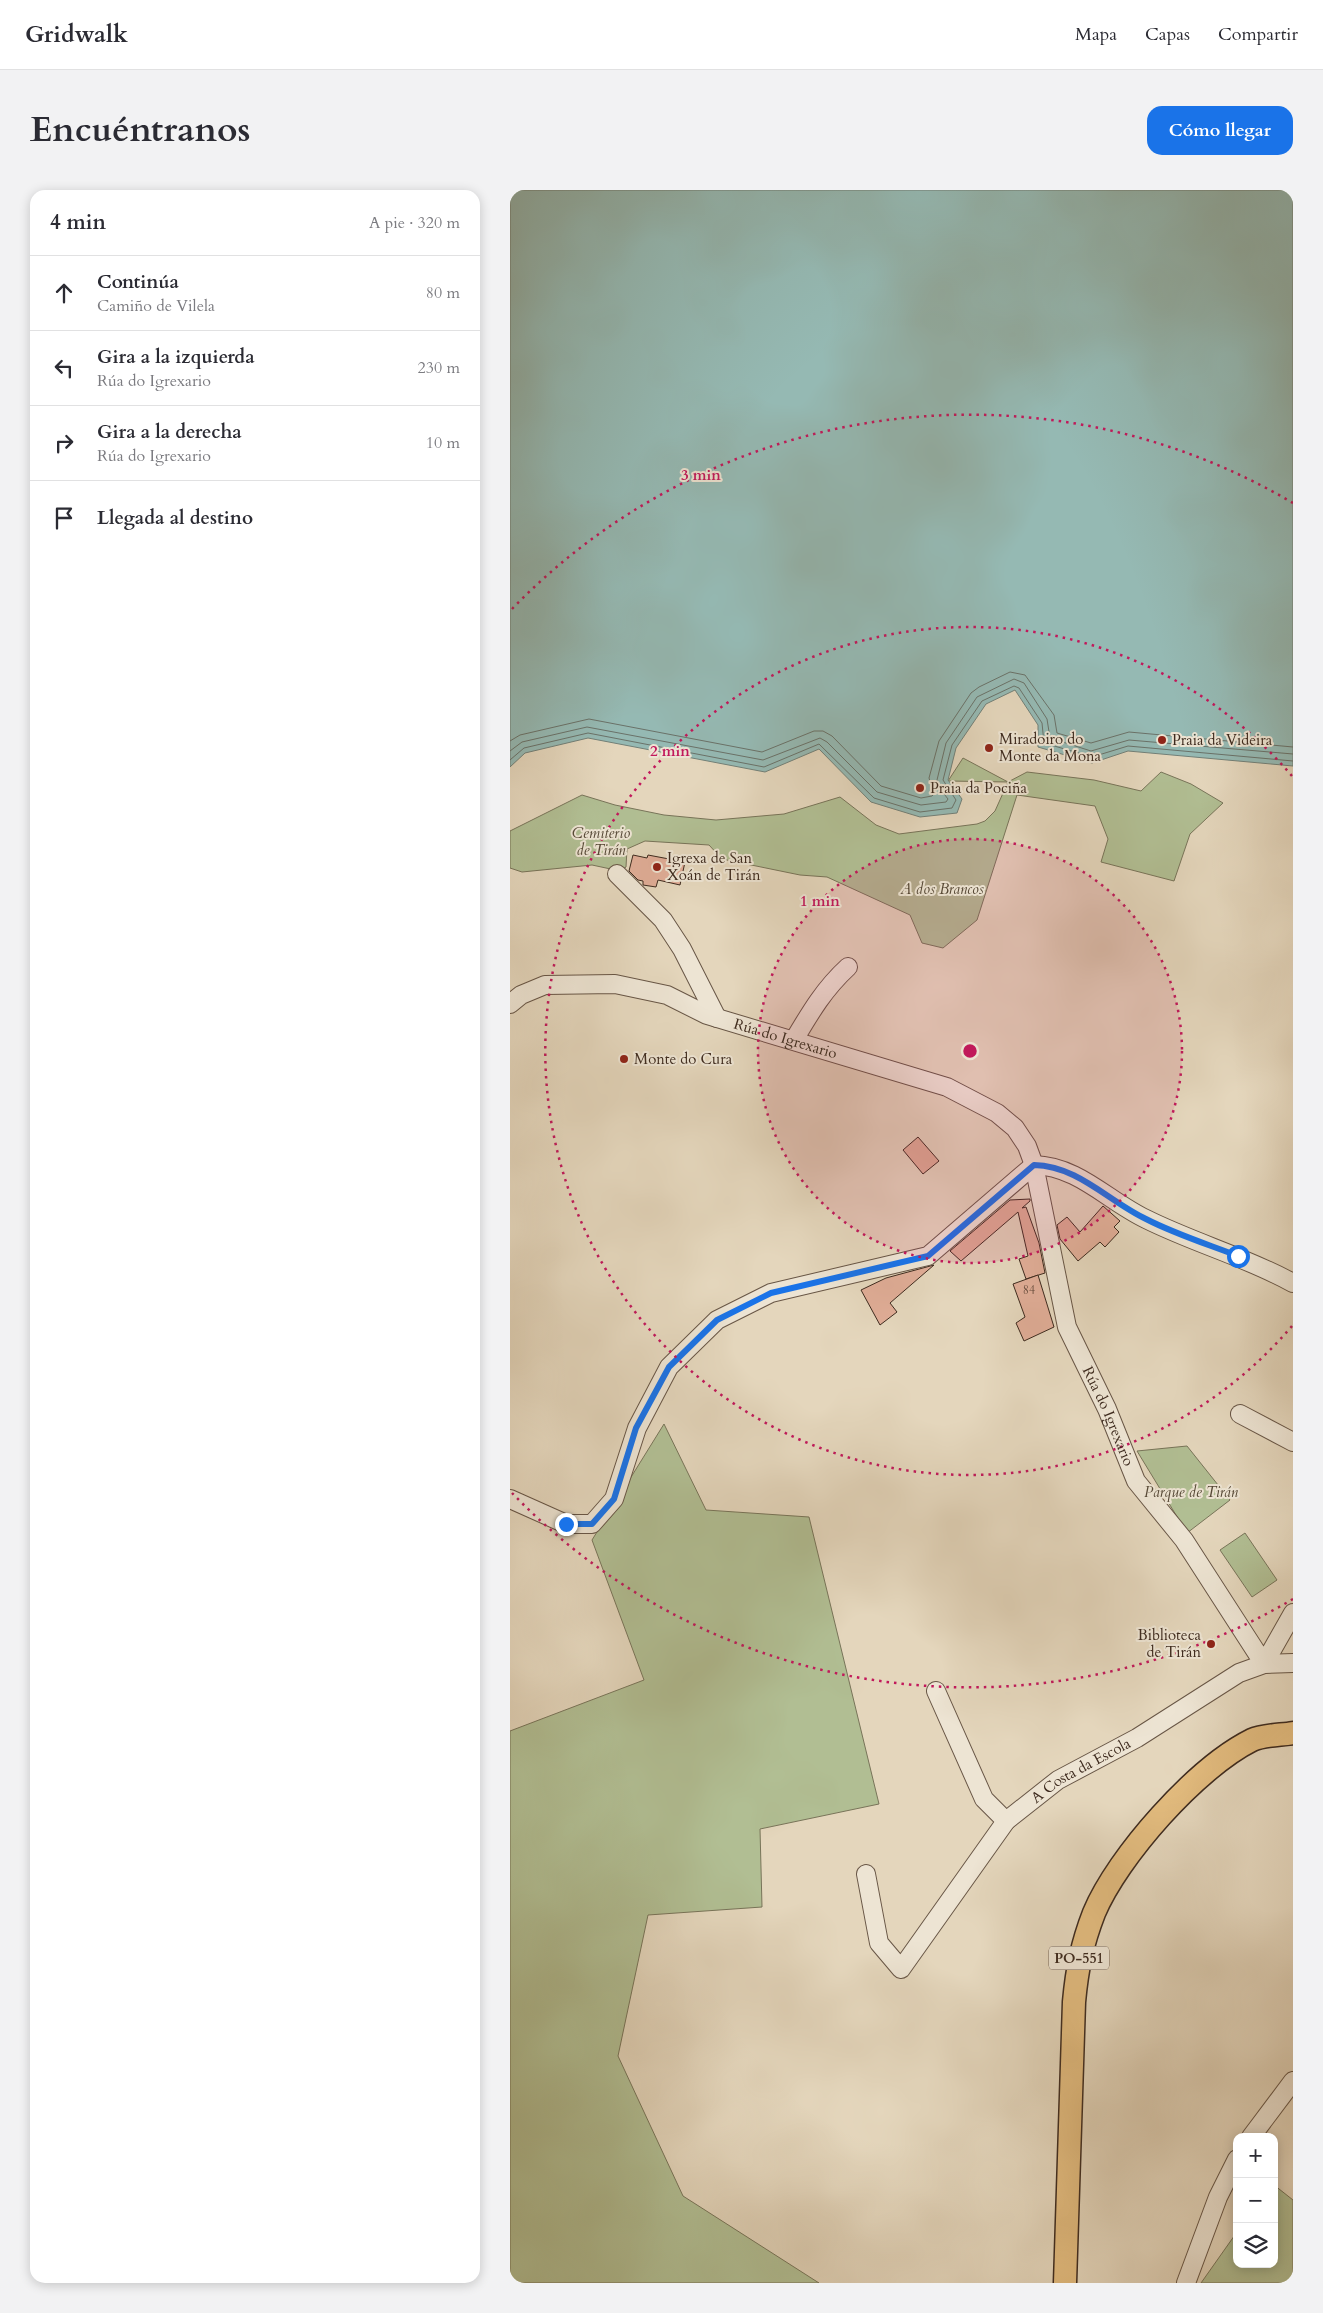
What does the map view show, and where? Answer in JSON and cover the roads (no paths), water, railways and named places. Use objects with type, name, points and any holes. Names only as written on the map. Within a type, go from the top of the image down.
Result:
[{"type":"main road","name":"PO-551","points":[[1065,2283],[1074,2002],[1078,1961],[1095,1912],[1115,1874],[1142,1839],[1184,1791],[1221,1760],[1253,1739],[1293,1733]]},
{"type":"street","points":[[617,874],[662,920],[682,948],[717,1018]]},
{"type":"street","points":[[794,1040],[815,1003],[829,985],[848,967]]},
{"type":"street","name":"Rúa do Igrexario","points":[[510,1004],[521,995],[546,985],[615,984],[667,995],[707,1016],[794,1040],[947,1087],[997,1113],[1015,1128],[1027,1146],[1034,1165],[1067,1327],[1107,1408],[1136,1481],[1184,1540],[1264,1664]]},
{"type":"street","points":[[510,1499],[566,1524],[592,1524],[614,1499],[636,1428],[669,1367],[717,1320],[771,1293],[928,1256],[1034,1165],[1048,1166],[1069,1172],[1145,1219],[1238,1256],[1293,1283]]},
{"type":"street","points":[[1240,1414],[1293,1442]]},
{"type":"street","points":[[1264,1664],[1293,1613]]},
{"type":"street","name":"A Costa da Escola","points":[[866,1874],[879,1943],[901,1969],[1006,1821],[1058,1780],[1137,1738],[1239,1673],[1264,1664],[1293,1662]]},
{"type":"street","points":[[936,1691],[984,1799],[1006,1821]]},
{"type":"street","points":[[1254,2133],[1293,2081]]},
{"type":"street","points":[[1186,2283],[1218,2197],[1233,2167]]},
{"type":"water","points":[[510,190],[1293,190],[1293,766],[1128,751],[1092,763],[1038,747],[1038,725],[1015,690],[986,704],[956,748],[948,780],[962,799],[957,813],[920,817],[871,802],[819,749],[765,772],[588,738],[525,753],[510,767]]},
{"type":"place","name":"Praia da Videira","points":[[1162,740]]},
{"type":"place","name":"Miradoiro do Monte da Mona","points":[[989,748]]},
{"type":"place","name":"Praia da Pociña","points":[[920,788]]},
{"type":"place","name":"Igrexa de San Xoán de Tirán","points":[[657,867]]},
{"type":"place","name":"Monte do Cura","points":[[624,1059]]},
{"type":"place","name":"Biblioteca de Tirán","points":[[1211,1644]]},
{"type":"park label","name":"Cemiterio de Tirán","points":[[601,842]]},
{"type":"park label","name":"A dos Brancos","points":[[942,889]]},
{"type":"park label","name":"Parque de Tirán","points":[[1191,1492]]}]
